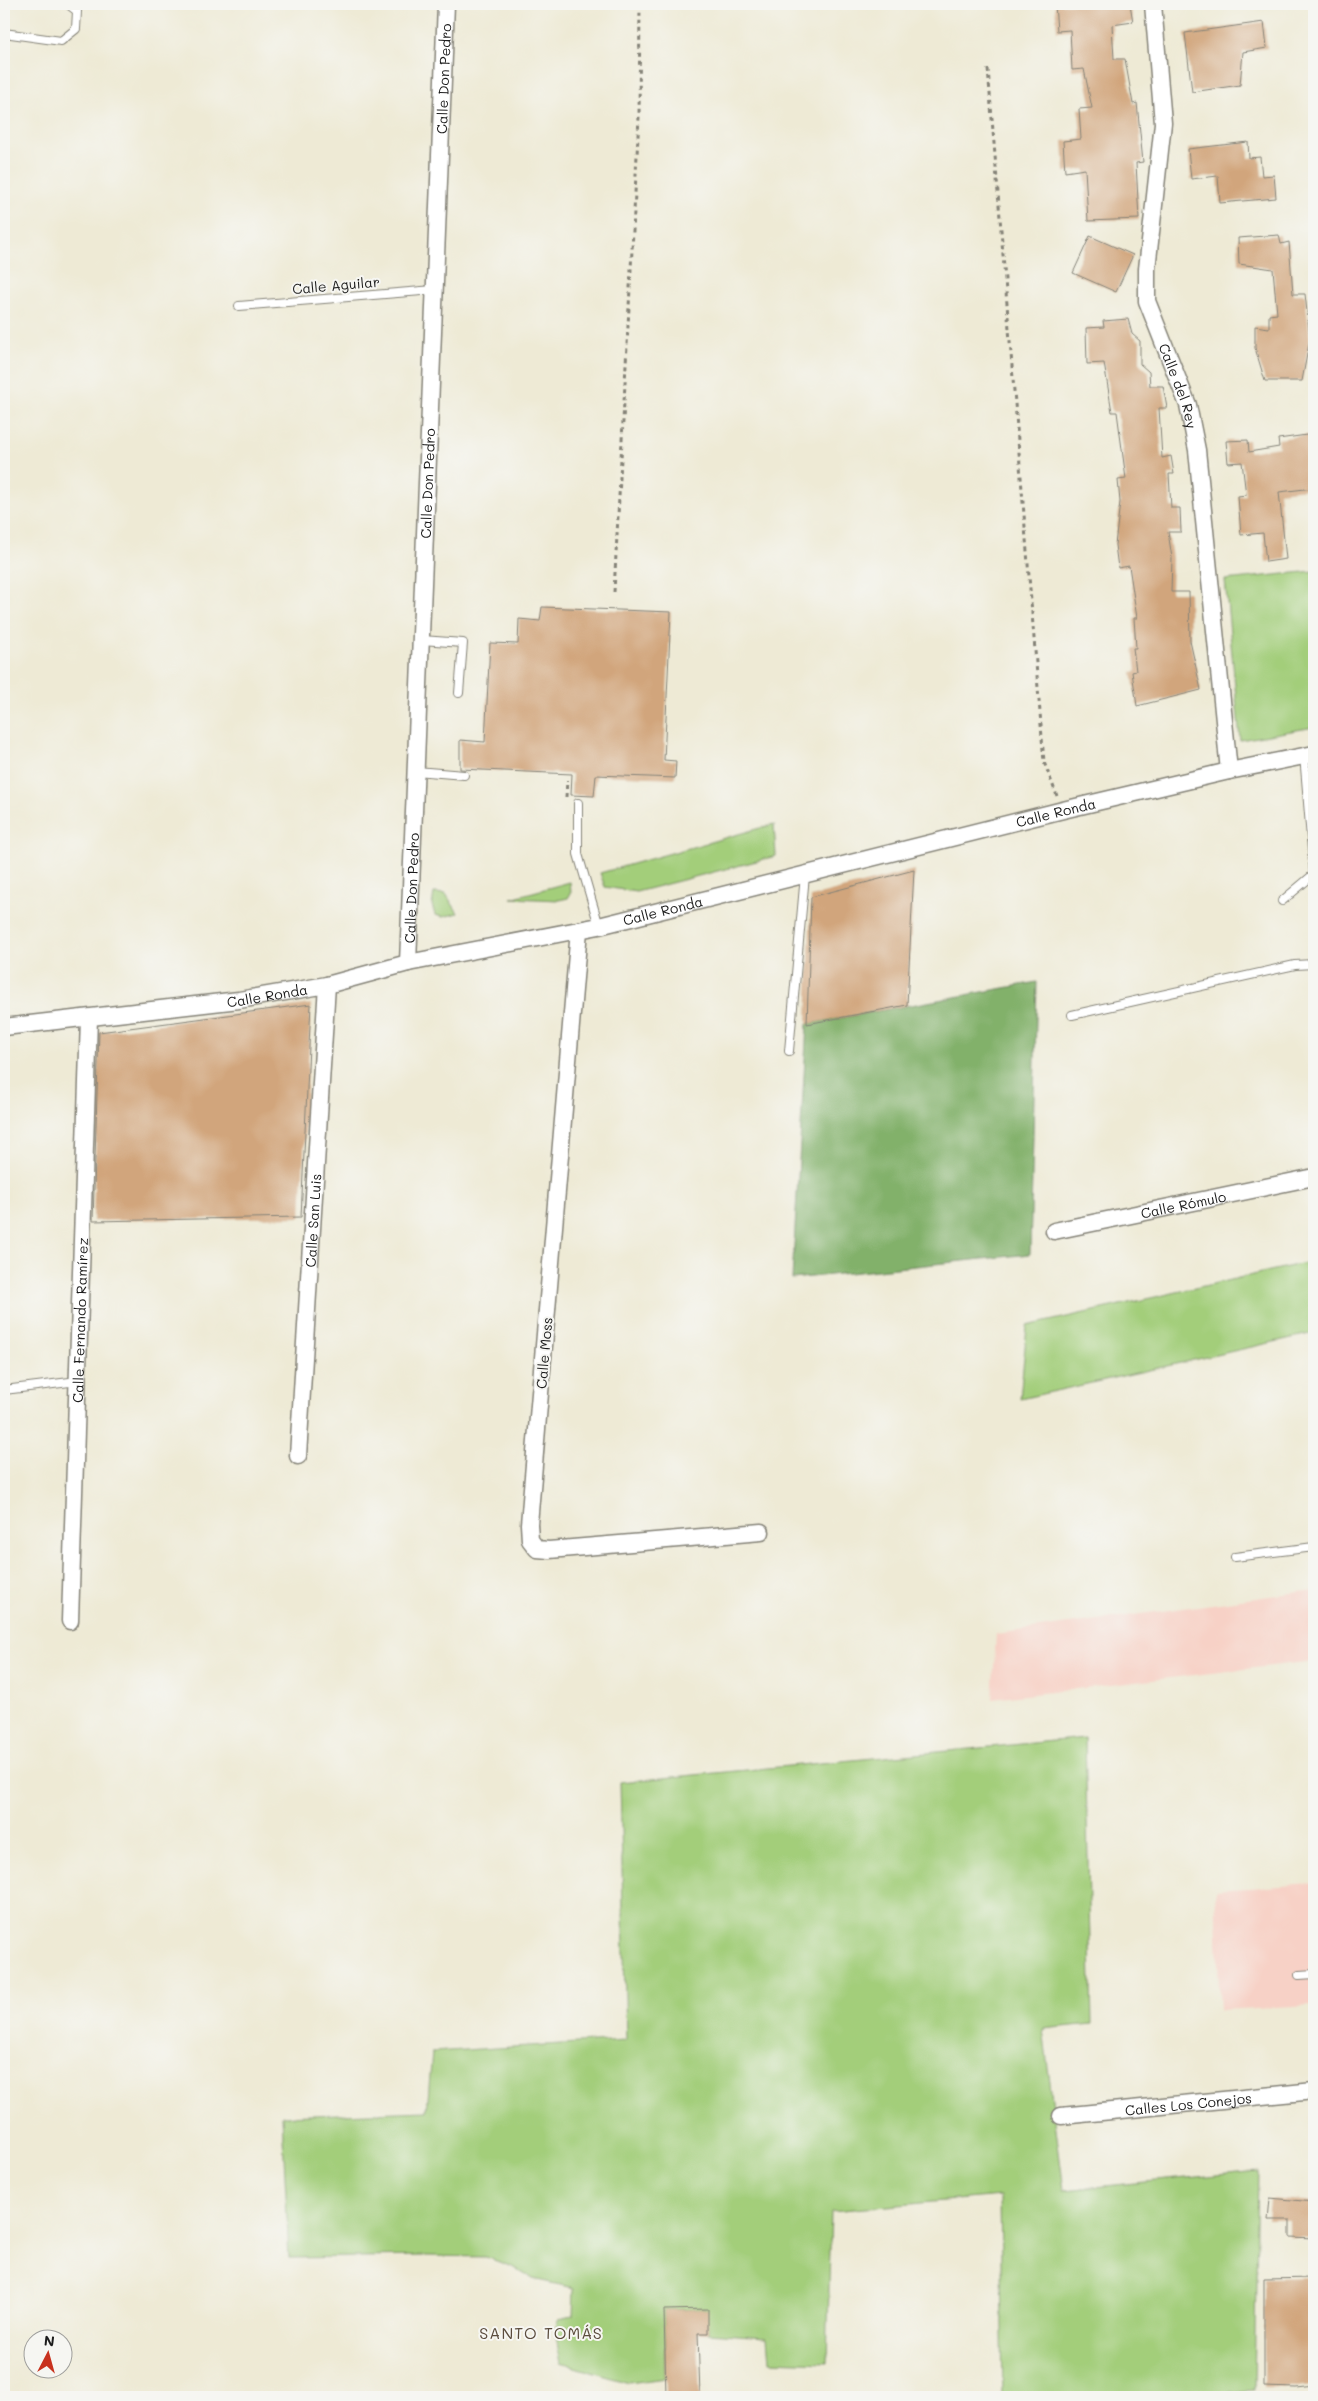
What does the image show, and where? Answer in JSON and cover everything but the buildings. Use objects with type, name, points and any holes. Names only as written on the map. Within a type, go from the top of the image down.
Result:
[{"type":"street","name":"Calle Don Pedro","points":[[408,963],[446,4]]},
{"type":"street","name":"Calle del Rey","points":[[1153,4],[1163,123],[1147,270],[1147,301],[1188,405],[1198,450],[1229,771]]},
{"type":"street","name":"Calle Ronda","points":[[4,1027],[239,1000],[326,985],[408,963],[599,926],[1063,810],[1309,754]]},
{"type":"street","name":"Calle Moss","points":[[579,930],[529,1524],[530,1540],[537,1549],[549,1550],[761,1532]]},
{"type":"street","name":"Calle San Luis","points":[[298,1456],[326,985]]},
{"type":"street","name":"Calle Fernando Ramírez","points":[[70,1621],[88,1018]]},
{"type":"street","name":"Calle Rómulo","points":[[1054,1231],[1314,1177]]},
{"type":"street","name":"Calles Los Conejos","points":[[1061,2116],[1314,2091]]},
{"type":"lane","points":[[4,33],[62,41],[76,29],[77,11],[68,4]]},
{"type":"lane","name":"Calle Aguilar","points":[[239,306],[434,290]]},
{"type":"lane","points":[[422,640],[463,643],[459,693]]},
{"type":"lane","points":[[1282,901],[1314,874],[1309,754]]},
{"type":"lane","points":[[416,771],[464,775]]},
{"type":"lane","points":[[578,803],[578,854],[599,926]]},
{"type":"lane","points":[[789,1051],[805,875]]},
{"type":"lane","points":[[1072,1015],[1296,966],[1314,964]]},
{"type":"lane","points":[[4,1390],[78,1382]]},
{"type":"lane","points":[[1234,1557],[1314,1547]]},
{"type":"lane","points":[[1299,1974],[1314,1974]]},
{"type":"path","points":[[614,592],[639,117],[640,4]]},
{"type":"path","points":[[988,69],[1044,762],[1063,810]]},
{"type":"shaded area","points":[[1314,1590],[1314,1661],[992,1699],[996,1634]]},
{"type":"shaded area","points":[[1314,1884],[1314,2005],[1220,2010],[1215,1890]]},
{"type":"green space","points":[[1314,571],[1314,727],[1240,740],[1225,580]]},
{"type":"green space","points":[[774,824],[776,856],[636,892],[605,887],[600,873]]},
{"type":"green space","points":[[570,882],[571,893],[568,898],[559,900],[511,898]]},
{"type":"green space","points":[[434,893],[446,894],[458,913],[443,917],[435,915],[432,905]]},
{"type":"green space","points":[[1037,982],[1030,1254],[792,1279],[807,1024]]},
{"type":"green space","points":[[1314,1261],[1314,1333],[1020,1399],[1027,1326]]},
{"type":"green space","points":[[1085,1738],[1092,2024],[1043,2029],[1064,2190],[1258,2171],[1254,2390],[1176,2397],[1003,2397],[1000,2196],[831,2211],[827,2363],[769,2361],[767,2337],[708,2333],[707,2309],[664,2310],[665,2378],[629,2383],[561,2363],[555,2331],[559,2319],[573,2316],[574,2288],[533,2279],[515,2268],[486,2257],[289,2258],[282,2116],[427,2111],[432,2052],[626,2040],[620,1782]]},
{"type":"district","name":"SANTO TOMÁS","points":[[541,2332]]}]
